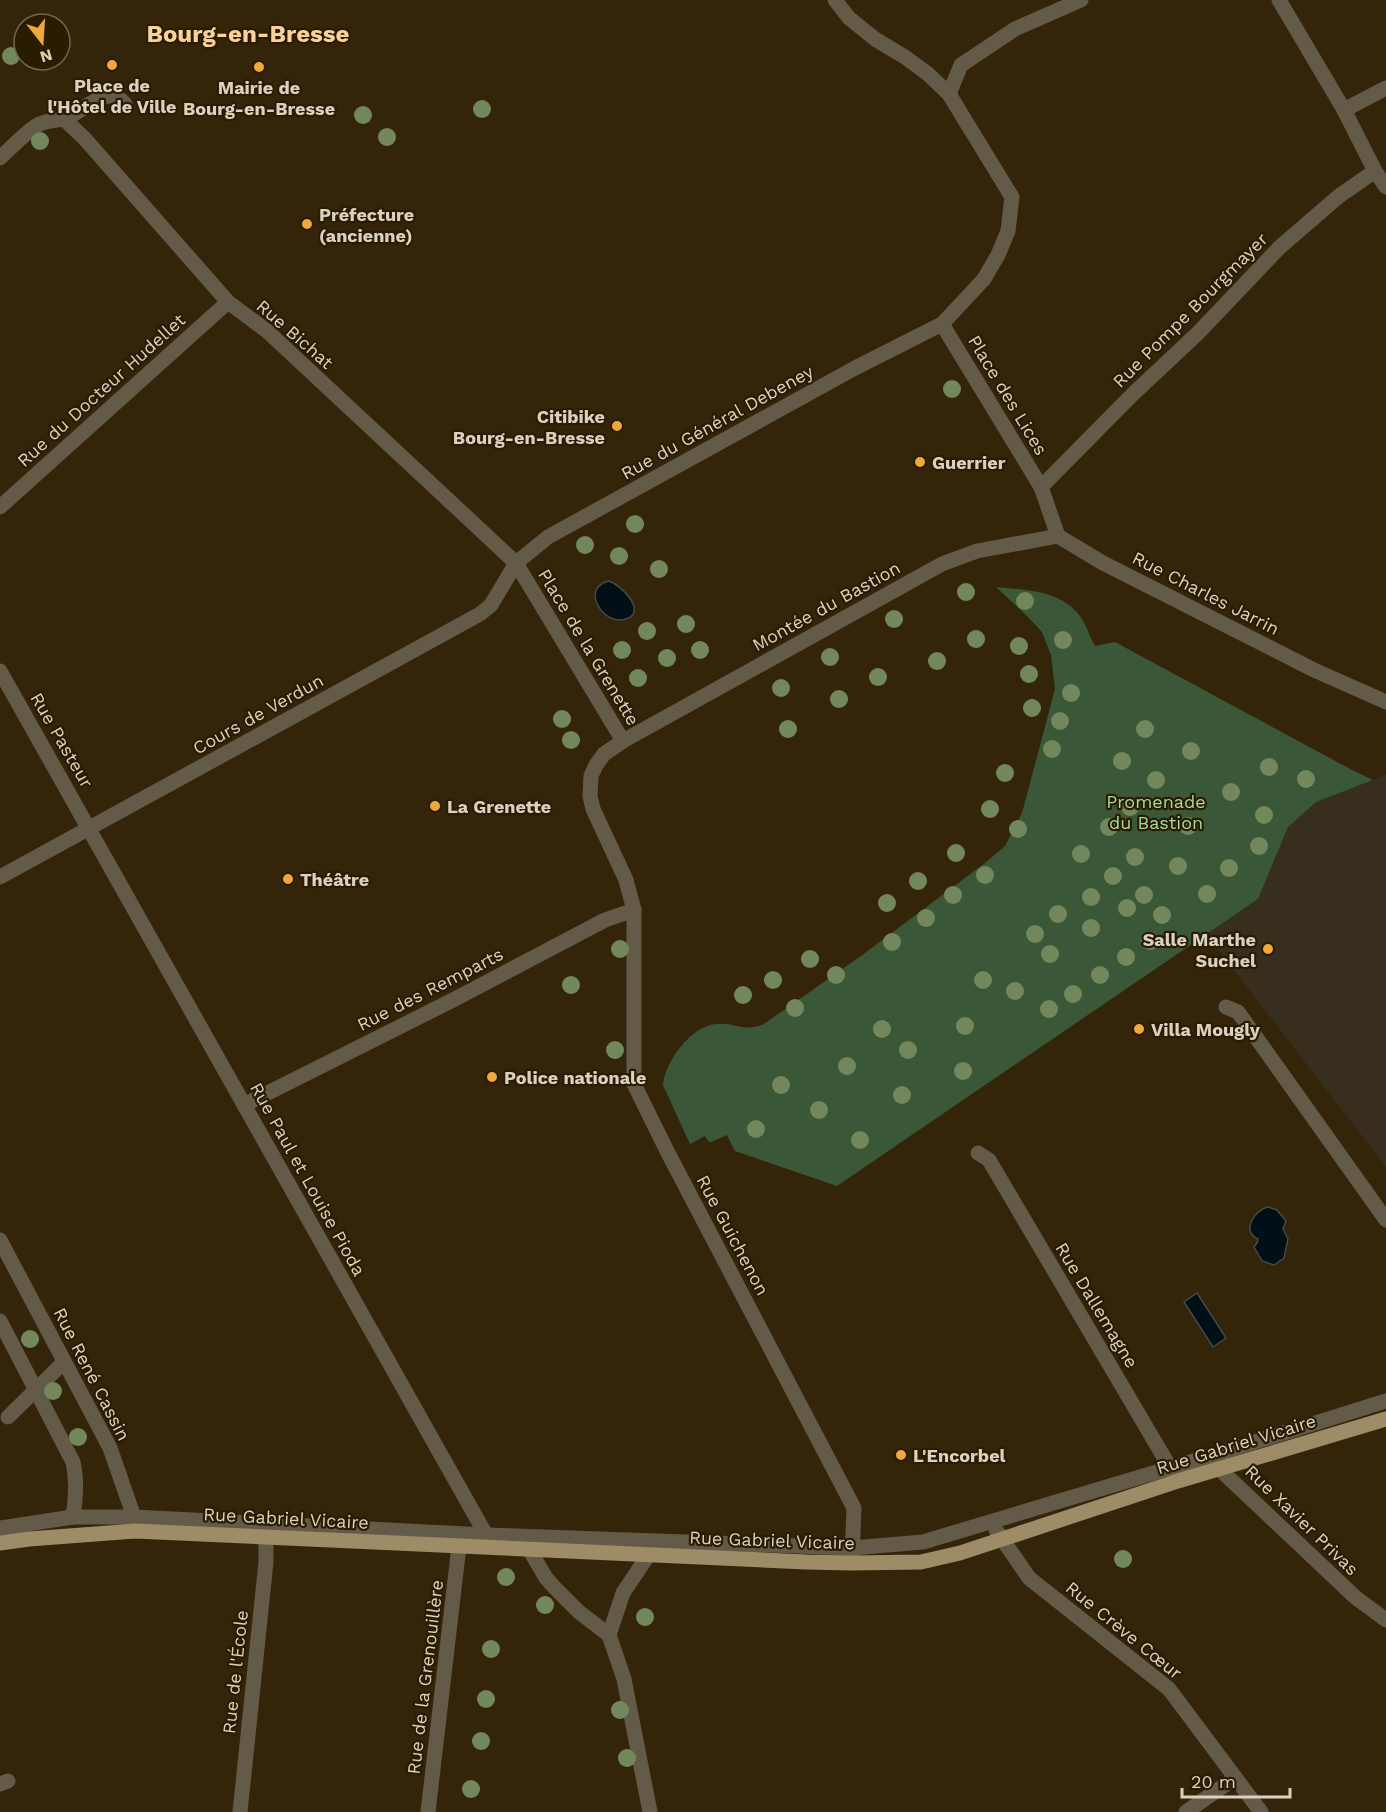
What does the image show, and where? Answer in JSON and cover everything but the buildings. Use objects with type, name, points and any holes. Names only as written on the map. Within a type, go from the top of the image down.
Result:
[{"type":"main road","name":"Rue Gabriel Vicaire","points":[[134,1524],[267,1536],[459,1546],[490,1541],[529,1549],[649,1554],[852,1556],[921,1562],[960,1553],[1002,1539],[1174,1475],[1220,1468],[1386,1419]]},
{"type":"main road","points":[[0,1543],[134,1524]]},
{"type":"street","points":[[835,0],[849,18],[875,39],[928,74],[949,94],[1012,197],[1008,231],[998,255],[984,279],[942,324]]},
{"type":"street","points":[[949,94],[961,64],[1015,29],[1081,0]]},
{"type":"street","points":[[1279,0],[1344,110],[1386,188]]},
{"type":"street","points":[[1344,110],[1386,88]]},
{"type":"street","points":[[0,158],[36,126],[50,120],[64,119],[102,97],[113,94],[125,104]]},
{"type":"street","name":"Rue Bichat","points":[[64,119],[85,139],[228,302],[267,331],[516,563]]},
{"type":"street","name":"Rue Pompe Bourgmayer","points":[[1041,487],[1132,395],[1198,333],[1280,248],[1339,196],[1375,171]]},
{"type":"street","name":"Rue du Docteur Hudellet","points":[[0,507],[228,302]]},
{"type":"street","name":"Place des Lices","points":[[942,324],[1041,487]]},
{"type":"street","name":"Rue du Général Debeney","points":[[516,563],[548,537],[855,368],[942,324]]},
{"type":"street","points":[[1041,487],[1058,536]]},
{"type":"street","name":"Rue Charles Jarrin","points":[[1058,536],[1103,563],[1314,670],[1386,702]]},
{"type":"street","name":"Montée du Bastion","points":[[623,741],[942,564],[977,551],[1058,536]]},
{"type":"street","name":"Place de la Grenette","points":[[516,563],[623,741],[604,754],[596,765],[591,776],[590,795],[593,809],[626,880],[634,910]]},
{"type":"street","name":"Cours de Verdun","points":[[0,877],[480,614],[491,605],[516,563]]},
{"type":"street","name":"Rue Pasteur","points":[[0,671],[90,829]]},
{"type":"street","name":"Rue Paul et Louise Pioda","points":[[90,829],[490,1541]]},
{"type":"street","name":"Rue des Remparts","points":[[244,1105],[455,999],[605,920],[634,910]]},
{"type":"street","name":"Rue Guichenon","points":[[634,910],[634,1084],[854,1508],[852,1556]]},
{"type":"street","points":[[1226,1007],[1238,1012],[1386,1220]]},
{"type":"street","name":"Rue Dallemagne","points":[[978,1153],[989,1160],[1174,1475]]},
{"type":"street","name":"Rue René Cassin","points":[[0,1240],[110,1448],[134,1524]]},
{"type":"street","points":[[0,1321],[72,1462],[75,1473],[73,1517]]},
{"type":"street","points":[[8,1417],[64,1362]]},
{"type":"street","points":[[490,1541],[852,1556],[923,1542],[1174,1475],[1207,1457],[1386,1401]]},
{"type":"street","name":"Rue Xavier Privas","points":[[1207,1457],[1355,1597],[1386,1620]]},
{"type":"street","points":[[0,1528],[73,1517],[134,1524]]},
{"type":"street","name":"Rue Crève Cœur","points":[[991,1522],[1029,1578],[1169,1689],[1261,1812]]},
{"type":"street","name":"Rue Gabriel Vicaire","points":[[134,1524],[490,1541]]},
{"type":"street","name":"Rue de l'École","points":[[240,1812],[267,1536]]},
{"type":"street","name":"Rue de la Grenouillère","points":[[428,1812],[459,1546]]},
{"type":"street","points":[[529,1549],[551,1583],[579,1612],[609,1635],[624,1679],[650,1812]]},
{"type":"street","points":[[609,1635],[623,1593],[649,1554]]},
{"type":"street","points":[[1186,1812],[1235,1778]]},
{"type":"shaded area","points":[[609,581],[621,588],[631,599],[634,605],[632,616],[618,620],[610,617],[598,606],[595,598],[596,591],[600,585]]},
{"type":"shaded area","points":[[1386,775],[1386,1167],[1206,934],[1258,899],[1288,827],[1316,802]]},
{"type":"shaded area","points":[[1268,1207],[1277,1210],[1286,1221],[1283,1229],[1288,1239],[1284,1258],[1274,1265],[1262,1261],[1254,1247],[1258,1239],[1250,1231],[1254,1217]]},
{"type":"shaded area","points":[[1197,1293],[1226,1338],[1213,1347],[1184,1302]]},
{"type":"green space","name":"Promenade du Bastion","points":[[996,587],[1042,593],[1063,601],[1080,616],[1095,646],[1115,642],[1373,780],[1316,802],[1288,827],[1258,899],[837,1186],[735,1151],[727,1135],[711,1142],[705,1136],[690,1144],[663,1085],[674,1055],[689,1037],[708,1026],[717,1024],[750,1028],[764,1024],[861,956],[1005,846],[1022,813],[1055,689],[1051,655],[1042,632]]},
{"type":"place","name":"Place de l'Hôtel de Ville","points":[[112,65]]},
{"type":"place","name":"Mairie de Bourg-en-Bresse","points":[[259,67]]},
{"type":"place","name":"Préfecture (ancienne)","points":[[307,224]]},
{"type":"place","name":"Citibike Bourg-en-Bresse","points":[[617,426]]},
{"type":"place","name":"Guerrier","points":[[920,462]]},
{"type":"place","name":"La Grenette","points":[[435,806]]},
{"type":"place","name":"Théâtre","points":[[288,879]]},
{"type":"place","name":"Salle Marthe Suchel","points":[[1268,949]]},
{"type":"place","name":"Villa Mougly","points":[[1139,1029]]},
{"type":"place","name":"Police nationale","points":[[492,1077]]},
{"type":"place","name":"L'Encorbel","points":[[901,1455]]},
{"type":"district","name":"Bourg-en-Bresse","points":[[248,34]]}]
